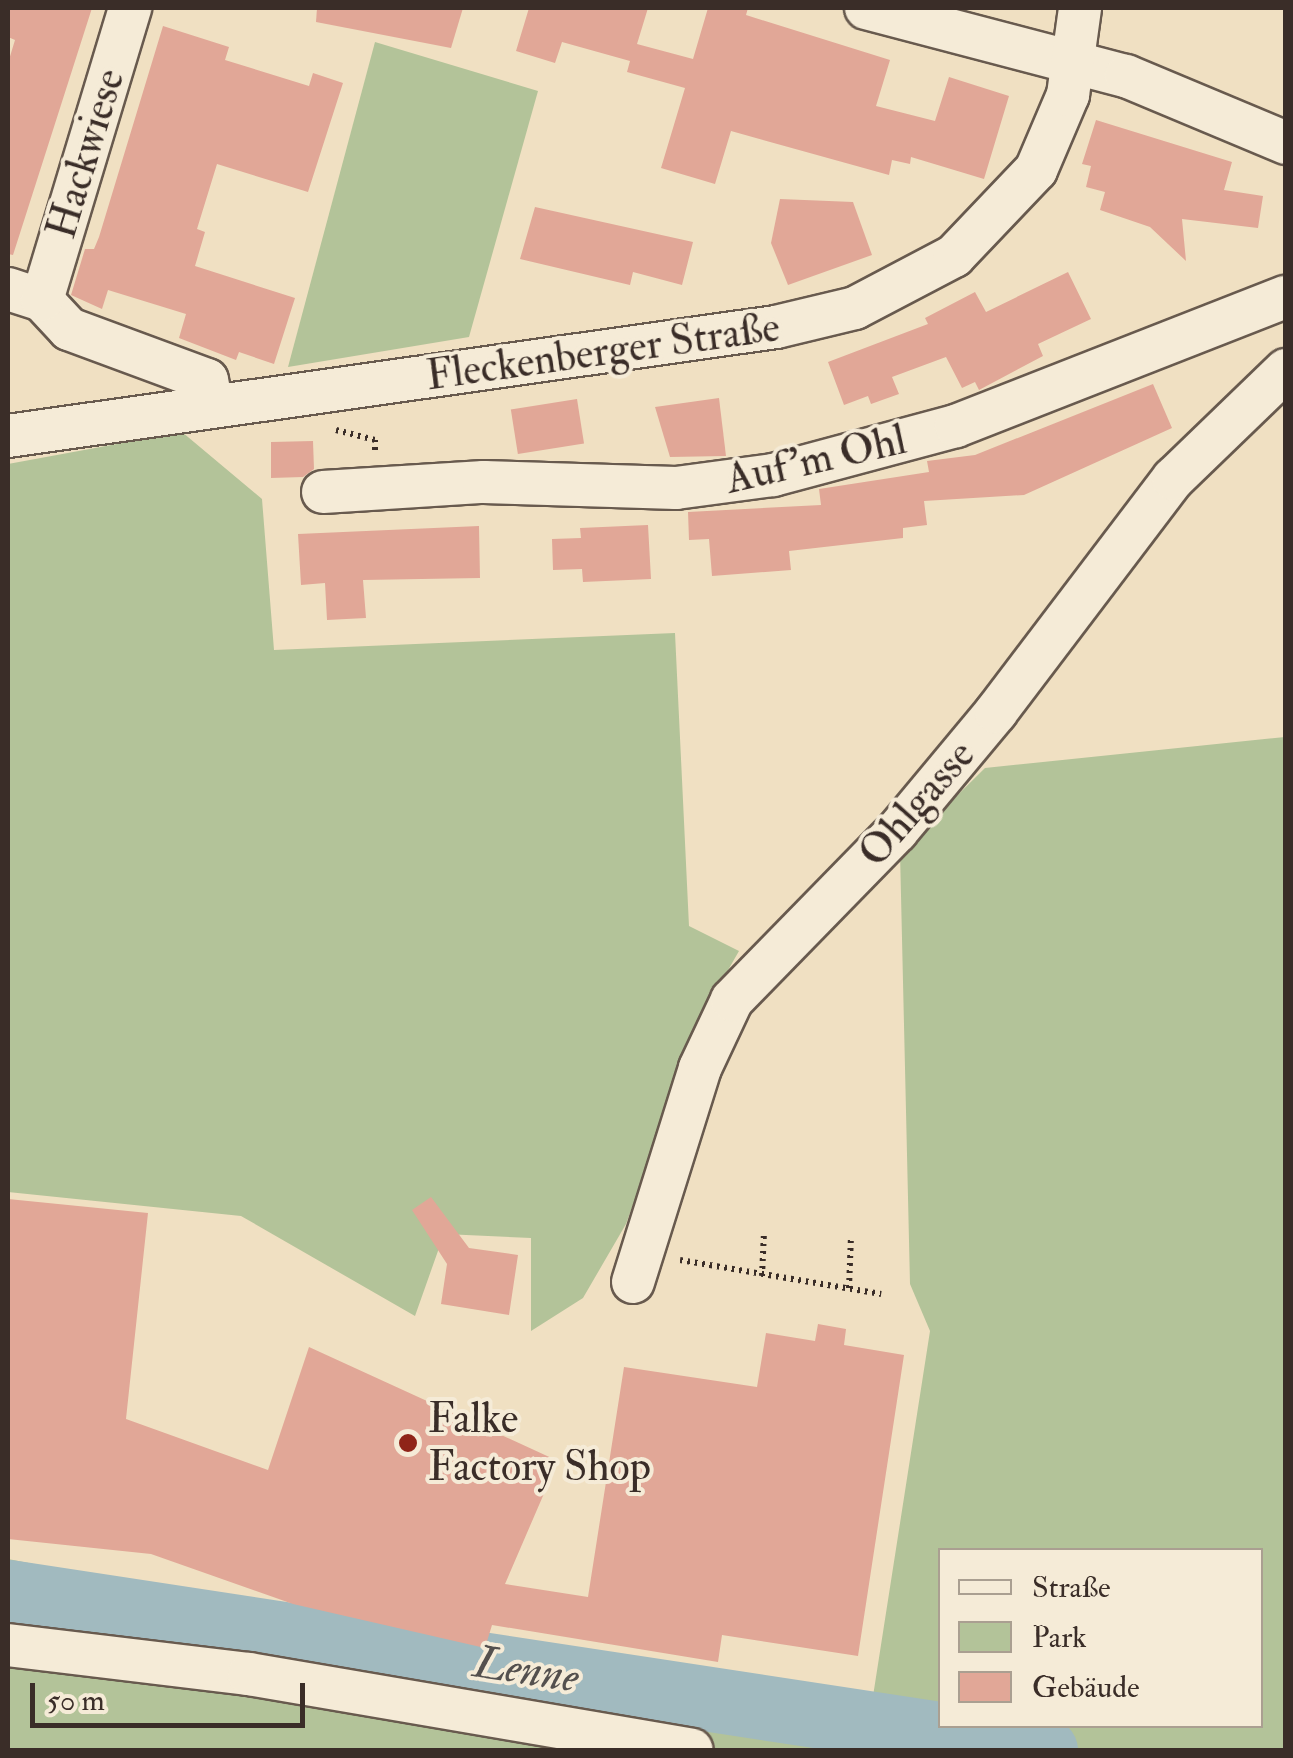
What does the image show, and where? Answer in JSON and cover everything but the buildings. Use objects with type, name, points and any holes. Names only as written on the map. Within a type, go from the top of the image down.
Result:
[{"type":"street","name":"Hackwiese","points":[[25,295],[130,8]]},
{"type":"street","points":[[866,8],[1146,82],[1286,143]]},
{"type":"street","name":"Fleckenberger Straße","points":[[8,436],[776,327],[890,294],[954,256],[1027,182],[1057,132],[1076,64],[1080,8]]},
{"type":"street","points":[[25,295],[69,329],[208,380],[212,406]]},
{"type":"street","name":"Auf'm Ohl","points":[[322,492],[484,482],[676,488],[772,475],[956,426],[1286,298]]},
{"type":"street","name":"Ohlgasse","points":[[638,1267],[700,1068],[732,1000],[897,830],[996,712],[1174,479],[1286,370]]},
{"type":"street","points":[[8,1645],[249,1674],[692,1750]]},
{"type":"path","points":[[306,395],[318,421],[374,440],[375,489]]},
{"type":"path","points":[[762,1276],[764,1232]]},
{"type":"path","points":[[849,1288],[852,1236]]},
{"type":"path","points":[[638,1267],[762,1276],[881,1294]]},
{"type":"green space","points":[[375,42],[538,91],[469,337],[288,367]]},
{"type":"green space","points":[[182,432],[262,499],[274,650],[675,633],[689,926],[739,951],[700,1019],[626,1224],[583,1298],[531,1331],[531,1238],[444,1234],[415,1316],[241,1216],[8,1192],[8,464]]},
{"type":"green space","points":[[1285,737],[1285,1750],[8,1750],[8,1559],[489,1653],[871,1709],[930,1331],[910,1284],[900,852],[985,768]]},
{"type":"waterway","name":"Lenne","points":[[8,1592],[1045,1750]]},
{"type":"place","name":"Falke Factory Shop","points":[[408,1443]]}]
